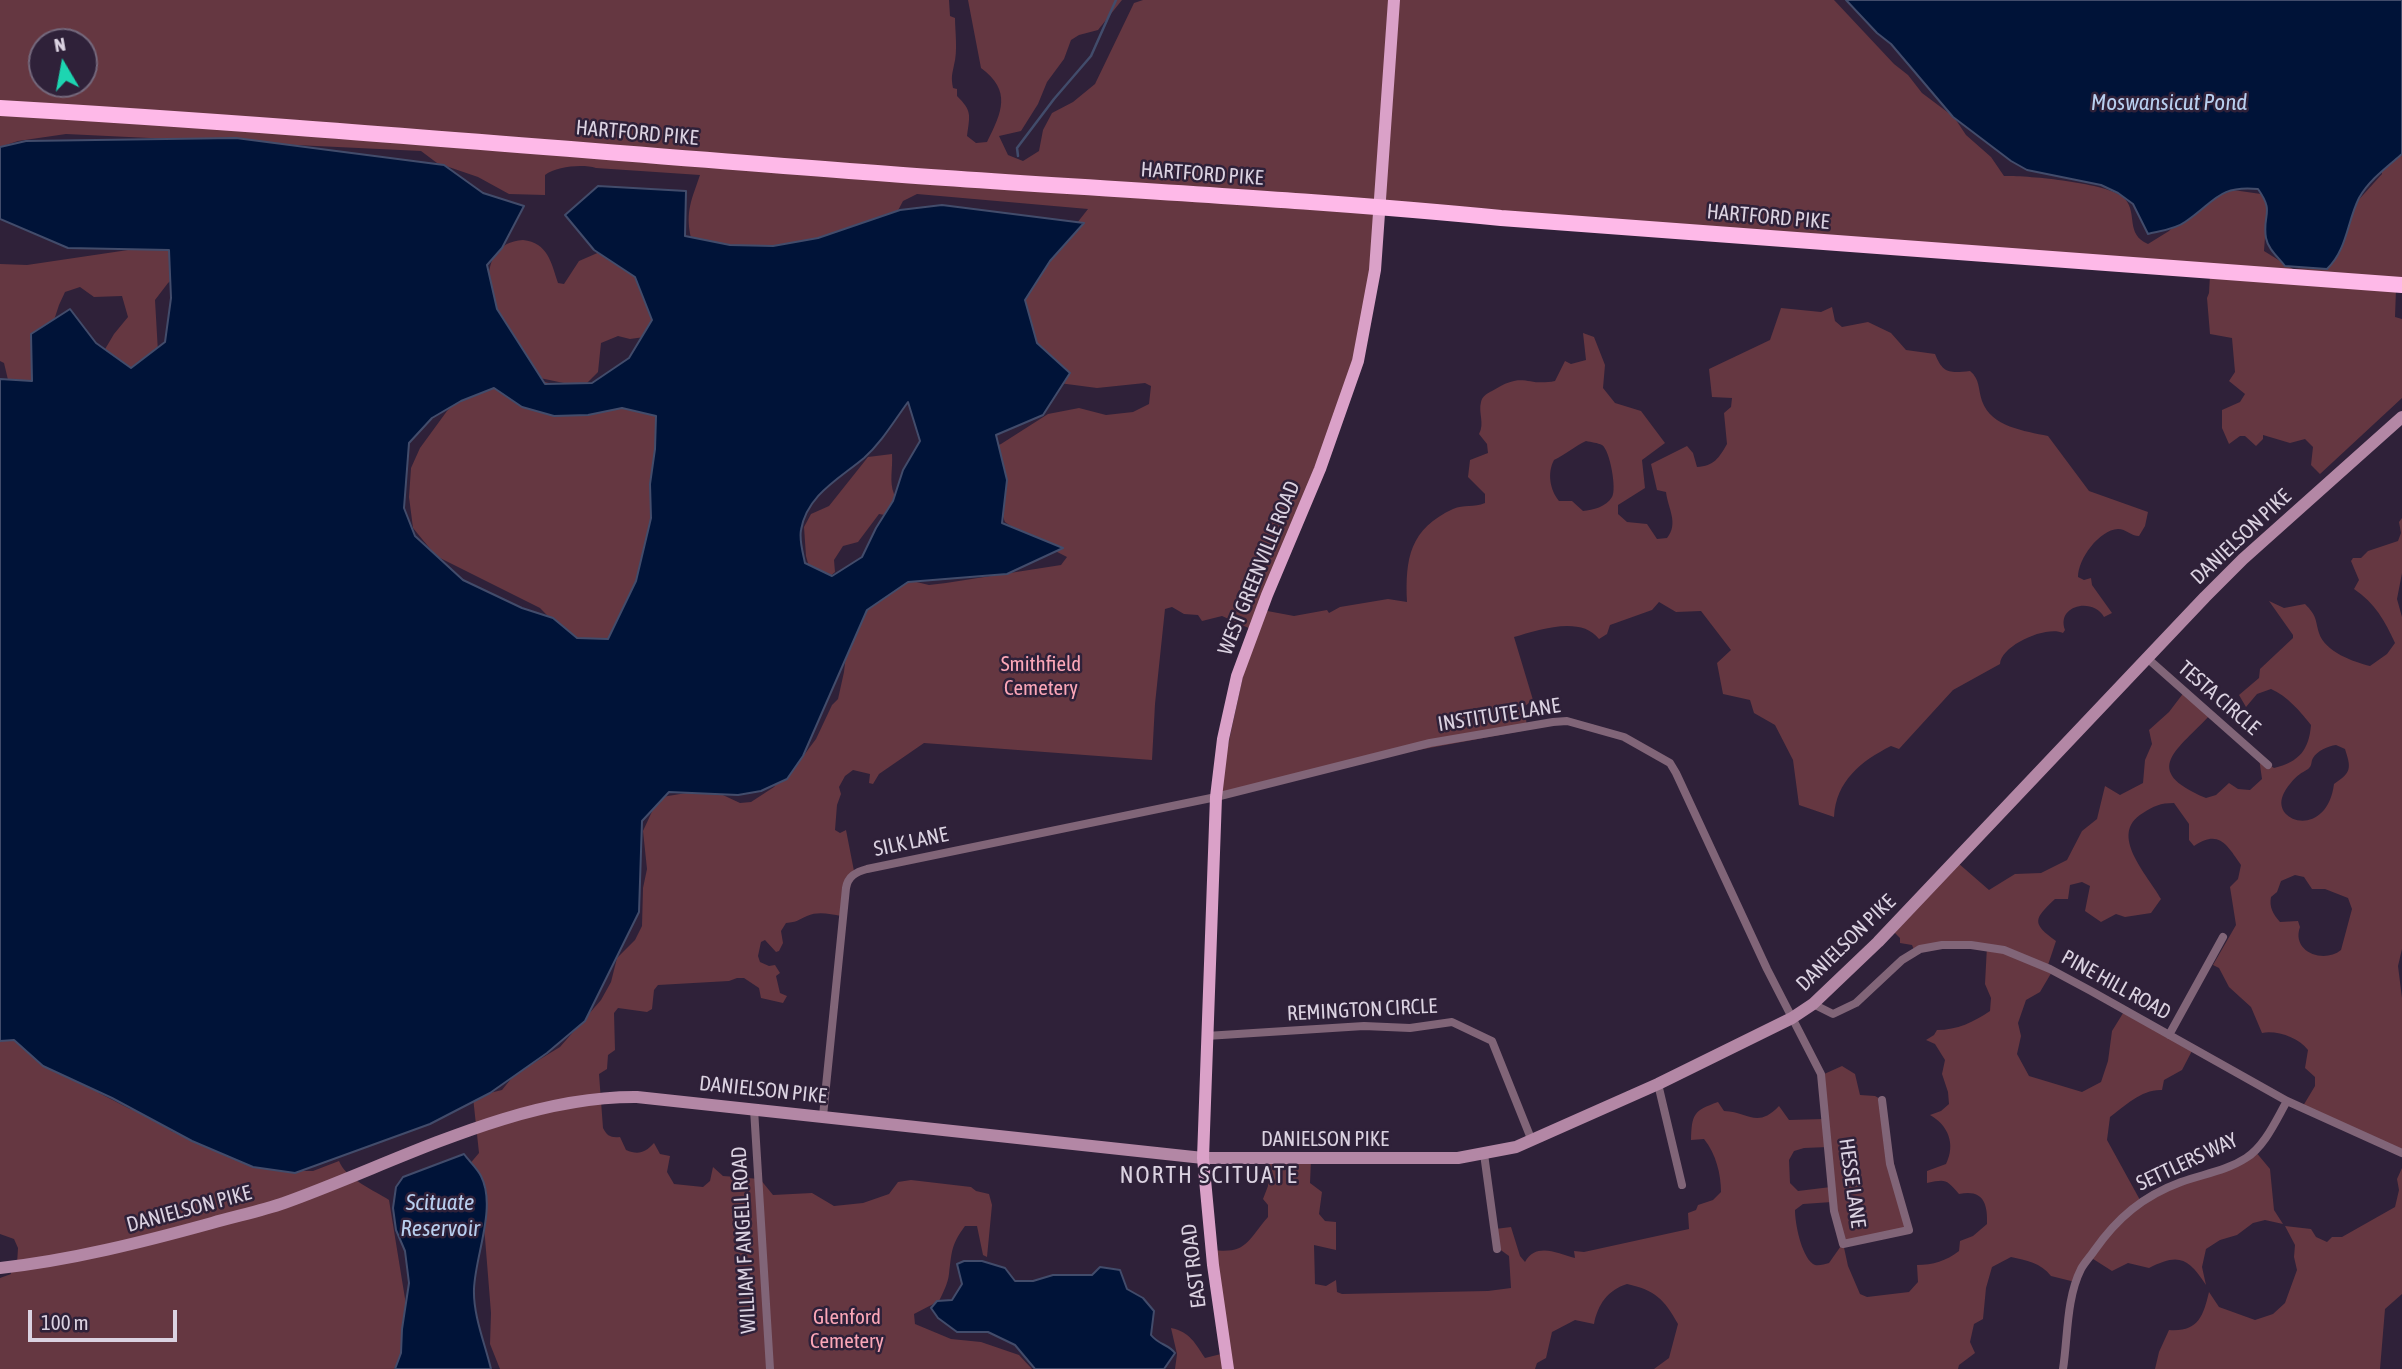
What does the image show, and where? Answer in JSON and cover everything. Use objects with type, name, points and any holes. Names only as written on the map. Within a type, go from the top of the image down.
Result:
[{"type":"highway","name":"HARTFORD PIKE","points":[[0,108],[1026,184],[1382,206],[1501,218],[2402,285]]},
{"type":"main road","name":"WEST GREENVILLE ROAD","points":[[1203,1158],[1216,797],[1223,739],[1237,676],[1267,595],[1320,469],[1358,361],[1376,270],[1394,0]]},
{"type":"main road","name":"DANIELSON PIKE","points":[[0,1268],[50,1262],[125,1246],[270,1207],[436,1142],[535,1111],[580,1100],[608,1097],[637,1097],[824,1116],[1203,1158],[1458,1158],[1516,1147],[1658,1084],[1792,1018],[1812,1003],[1878,942],[2243,559],[2402,417]]},
{"type":"main road","name":"EAST ROAD","points":[[1203,1158],[1210,1244],[1228,1369]]},
{"type":"street","name":"TESTA CIRCLE","points":[[2147,658],[2269,765]]},
{"type":"street","name":"INSTITUTE LANE","points":[[1216,797],[1430,743],[1553,722],[1580,723],[1624,737],[1670,763],[1676,773],[1792,1018]]},
{"type":"street","name":"SILK LANE","points":[[824,1116],[846,888],[850,878],[867,869],[1216,797]]},
{"type":"street","points":[[2169,1035],[2222,937]]},
{"type":"street","name":"PINE HILL ROAD","points":[[1812,1003],[1833,1014],[1856,1003],[1902,960],[1920,949],[1942,945],[1971,945],[2004,950],[2050,968],[2287,1101],[2402,1153]]},
{"type":"street","name":"HESSE LANE","points":[[1792,1018],[1821,1074],[1834,1211],[1843,1244],[1909,1230],[1890,1164],[1882,1100]]},
{"type":"street","name":"REMINGTON CIRCLE","points":[[1206,1036],[1364,1027],[1410,1028],[1452,1022],[1492,1041],[1532,1141]]},
{"type":"street","points":[[1658,1084],[1682,1185]]},
{"type":"street","name":"SETTLERS WAY","points":[[2063,1369],[2070,1309],[2081,1269],[2108,1232],[2122,1216],[2145,1198],[2181,1182],[2216,1172],[2248,1157],[2269,1133],[2287,1101]]},
{"type":"street","name":"WILLIAM F ANGELL ROAD","points":[[754,1109],[770,1369]]},
{"type":"street","points":[[1484,1154],[1497,1249]]},
{"type":"green space","points":[[0,0],[949,0],[950,16],[955,18],[953,88],[957,89],[957,96],[969,113],[967,136],[976,143],[987,142],[997,121],[1001,102],[997,85],[981,68],[968,0],[1122,0],[1098,30],[1071,40],[1064,59],[1047,82],[1038,104],[1021,131],[999,136],[1008,155],[1023,161],[1039,151],[1043,130],[1052,113],[1073,102],[1095,84],[1134,3],[1143,0],[1834,0],[1894,64],[1908,75],[1922,93],[1954,117],[1966,135],[1991,157],[2004,176],[2068,181],[2117,193],[2129,205],[2137,235],[2148,244],[2169,231],[2191,207],[2233,190],[2268,195],[2264,251],[2293,269],[2325,267],[2345,215],[2382,174],[2382,164],[2402,145],[2402,289],[2396,289],[2395,317],[2402,319],[2402,398],[2320,474],[2311,465],[2313,447],[2305,439],[2290,443],[2263,435],[2263,439],[2256,446],[2245,436],[2240,436],[2229,444],[2222,428],[2222,410],[2240,402],[2245,394],[2229,381],[2235,372],[2232,338],[2210,334],[2207,298],[2210,275],[1383,210],[1360,355],[1262,610],[1294,616],[1327,610],[1329,613],[1340,607],[1388,599],[1407,602],[1409,559],[1419,536],[1427,526],[1453,509],[1485,503],[1485,494],[1468,477],[1470,460],[1488,453],[1487,444],[1479,434],[1483,398],[1512,381],[1555,381],[1565,361],[1571,364],[1586,360],[1583,333],[1594,337],[1605,365],[1603,388],[1615,403],[1641,411],[1665,443],[1642,460],[1645,488],[1618,505],[1618,514],[1627,522],[1647,524],[1657,539],[1667,538],[1672,527],[1672,516],[1666,492],[1657,490],[1651,464],[1687,446],[1693,453],[1697,467],[1708,465],[1727,444],[1724,413],[1731,407],[1732,398],[1712,397],[1709,369],[1770,340],[1781,308],[1821,312],[1832,307],[1835,321],[1842,327],[1868,322],[1891,333],[1906,350],[1935,354],[1948,371],[1970,371],[1977,381],[1986,410],[1993,417],[2010,426],[2048,436],[2089,491],[2148,512],[2145,526],[2139,536],[2121,529],[2104,534],[2086,554],[2079,570],[2078,577],[2084,580],[2091,578],[2092,585],[2112,613],[2104,617],[2092,607],[2084,606],[2070,610],[2064,621],[2063,633],[2047,632],[2026,638],[2008,650],[2000,664],[1953,690],[1899,749],[1891,746],[1870,758],[1852,774],[1840,793],[1834,817],[1799,805],[1793,760],[1775,725],[1754,713],[1750,700],[1723,694],[1717,663],[1731,650],[1701,611],[1676,612],[1659,602],[1652,610],[1610,625],[1607,634],[1599,639],[1591,632],[1571,626],[1547,628],[1514,637],[1533,700],[1525,706],[1527,730],[1413,751],[1217,796],[1253,630],[1222,616],[1202,621],[1198,615],[1184,614],[1172,607],[1165,609],[1152,760],[924,743],[879,774],[873,784],[869,783],[870,774],[853,770],[845,776],[839,787],[841,794],[837,805],[835,830],[840,833],[846,830],[854,871],[841,916],[815,914],[786,923],[781,931],[783,943],[776,952],[765,940],[761,942],[758,956],[760,962],[769,966],[775,965],[780,973],[776,976],[780,993],[787,996],[783,1003],[761,998],[759,988],[744,978],[658,985],[654,990],[652,1009],[647,1012],[618,1008],[614,1013],[615,1050],[608,1055],[607,1069],[599,1074],[605,1131],[610,1136],[620,1137],[626,1150],[630,1152],[641,1152],[654,1143],[660,1154],[670,1156],[667,1172],[674,1184],[703,1187],[710,1181],[713,1167],[723,1176],[760,1179],[773,1195],[812,1193],[834,1206],[863,1203],[889,1194],[898,1182],[911,1180],[971,1187],[989,1194],[992,1205],[987,1257],[983,1255],[977,1226],[965,1226],[955,1243],[948,1281],[939,1301],[914,1314],[915,1324],[951,1339],[981,1342],[1019,1355],[1032,1369],[500,1369],[490,1344],[491,1313],[478,1188],[468,1166],[479,1153],[473,1097],[502,1090],[514,1075],[560,1047],[601,1000],[611,982],[617,958],[635,940],[642,926],[643,888],[647,869],[643,831],[655,805],[662,797],[710,789],[740,803],[751,802],[774,787],[782,776],[798,763],[816,739],[832,705],[838,699],[848,637],[868,606],[908,580],[929,585],[946,583],[1061,565],[1067,557],[1005,522],[980,453],[1001,444],[1048,414],[1079,408],[1106,415],[1133,412],[1149,404],[1151,386],[1145,383],[1097,388],[1059,383],[1000,321],[1088,209],[917,194],[903,201],[893,220],[771,258],[691,238],[689,213],[700,175],[570,167],[545,175],[545,195],[509,194],[478,177],[437,163],[421,151],[66,134],[18,141],[0,147]],"holes":[[[1586,441],[1605,448],[1610,462],[1614,487],[1612,497],[1603,506],[1583,511],[1572,501],[1559,501],[1550,476],[1554,460]]]},
{"type":"green space","points":[[523,240],[543,249],[558,283],[564,284],[579,261],[602,251],[648,245],[659,335],[630,339],[618,336],[601,343],[598,372],[583,387],[535,377],[497,347],[489,299],[490,267],[496,254],[506,244]]},
{"type":"green space","points":[[175,245],[193,262],[168,283],[155,300],[158,352],[141,369],[110,369],[101,356],[128,317],[122,296],[94,297],[80,287],[65,292],[34,381],[9,384],[4,363],[0,361],[0,264],[27,265]]},
{"type":"green space","points":[[529,378],[553,384],[663,392],[661,526],[614,638],[570,639],[540,608],[436,556],[413,528],[409,497],[411,468],[420,448],[447,411],[459,398],[486,382]]},
{"type":"green space","points":[[892,454],[891,480],[894,494],[900,498],[891,516],[879,514],[858,542],[843,546],[834,560],[835,572],[827,579],[812,578],[806,556],[804,527],[811,514],[829,506],[868,457]]},
{"type":"green space","points":[[2402,518],[2402,573],[2397,599],[2402,617],[2402,949],[2398,966],[2402,998],[2402,1152],[2303,1106],[2315,1086],[2315,1077],[2305,1068],[2308,1050],[2287,1036],[2262,1033],[2251,1007],[2229,987],[2219,968],[2213,965],[2236,925],[2230,887],[2238,879],[2241,865],[2227,846],[2216,839],[2194,846],[2189,840],[2189,824],[2174,803],[2165,804],[2143,813],[2133,822],[2129,832],[2129,843],[2134,855],[2161,899],[2151,913],[2125,917],[2116,914],[2101,922],[2085,911],[2090,886],[2082,882],[2070,885],[2068,899],[2055,899],[2039,916],[2042,930],[2056,941],[2048,965],[2053,970],[2040,992],[2026,1000],[2018,1023],[2021,1036],[2017,1054],[2029,1076],[2082,1092],[2101,1082],[2108,1061],[2112,1031],[2125,1010],[2194,1047],[2182,1070],[2164,1080],[2162,1090],[2141,1095],[2110,1117],[2107,1140],[2140,1200],[2218,1171],[2255,1151],[2270,1169],[2274,1210],[2283,1224],[2265,1220],[2253,1223],[2237,1235],[2220,1240],[2206,1249],[2202,1267],[2206,1285],[2194,1268],[2182,1260],[2168,1260],[2149,1268],[2128,1263],[2112,1271],[2090,1257],[2075,1282],[2051,1276],[2038,1265],[2011,1257],[1992,1267],[1986,1288],[1983,1319],[1974,1324],[1970,1342],[1975,1353],[1959,1365],[1958,1369],[1654,1369],[1669,1358],[1678,1324],[1658,1297],[1645,1289],[1627,1284],[1614,1290],[1605,1299],[1594,1324],[1575,1320],[1552,1332],[1546,1358],[1537,1363],[1535,1369],[1175,1369],[1177,1354],[1171,1328],[1187,1335],[1205,1358],[1225,1353],[1213,1250],[1240,1248],[1268,1217],[1268,1205],[1263,1199],[1268,1186],[1267,1159],[1311,1160],[1310,1183],[1322,1192],[1319,1214],[1325,1221],[1336,1222],[1336,1250],[1314,1245],[1315,1284],[1326,1286],[1336,1280],[1337,1292],[1342,1294],[1488,1291],[1511,1288],[1509,1256],[1498,1248],[1495,1229],[1511,1227],[1520,1256],[1525,1262],[1535,1252],[1554,1252],[1575,1258],[1574,1251],[1584,1252],[1689,1229],[1688,1213],[1696,1210],[1698,1205],[1713,1200],[1721,1192],[1712,1151],[1704,1139],[1691,1140],[1695,1115],[1703,1108],[1718,1102],[1724,1111],[1753,1118],[1765,1117],[1779,1106],[1789,1120],[1824,1119],[1822,1075],[1842,1066],[1855,1074],[1860,1095],[1875,1096],[1882,1100],[1884,1121],[1909,1229],[1845,1243],[1832,1202],[1803,1204],[1795,1210],[1800,1238],[1805,1254],[1816,1265],[1829,1263],[1843,1243],[1848,1266],[1860,1294],[1867,1297],[1909,1292],[1918,1282],[1917,1265],[1934,1263],[1949,1257],[1959,1251],[1960,1241],[1973,1236],[1987,1224],[1985,1204],[1978,1195],[1959,1194],[1945,1181],[1927,1183],[1927,1171],[1946,1164],[1950,1142],[1946,1130],[1930,1115],[1949,1104],[1942,1074],[1945,1060],[1935,1044],[1926,1040],[1937,1030],[1958,1027],[1984,1015],[1990,1011],[1991,998],[1985,984],[1987,946],[1914,950],[1912,945],[1900,943],[1900,938],[1894,932],[1958,863],[1989,890],[2015,874],[2041,873],[2067,860],[2082,831],[2097,819],[2105,786],[2120,795],[2143,783],[2145,760],[2152,744],[2149,730],[2169,712],[2185,691],[2211,714],[2177,749],[2171,759],[2169,769],[2174,778],[2186,788],[2206,798],[2216,795],[2229,783],[2238,789],[2250,790],[2262,779],[2259,758],[2274,768],[2301,754],[2308,741],[2311,725],[2298,709],[2271,689],[2257,694],[2246,707],[2239,695],[2259,678],[2260,669],[2293,638],[2269,601],[2284,608],[2305,604],[2314,615],[2319,633],[2327,646],[2348,659],[2370,666],[2387,654],[2395,643],[2379,613],[2354,589],[2359,580],[2351,561],[2353,558],[2361,558],[2368,551],[2398,541],[2401,533],[2399,522]],"holes":[[[2336,745],[2345,749],[2349,765],[2347,773],[2334,784],[2329,801],[2321,813],[2312,819],[2301,821],[2292,818],[2285,813],[2281,805],[2286,789],[2310,767],[2317,753]],[[2295,875],[2304,877],[2312,889],[2325,889],[2348,898],[2352,909],[2341,950],[2326,956],[2311,953],[2300,943],[2298,921],[2280,922],[2272,910],[2271,897],[2277,892],[2281,881]],[[1828,1147],[1831,1187],[1798,1191],[1790,1183],[1789,1160],[1794,1151]]]},
{"type":"green space","points":[[20,1040],[68,1057],[99,1093],[130,1109],[153,1114],[171,1131],[288,1171],[313,1171],[339,1161],[354,1179],[389,1200],[408,1317],[403,1355],[394,1369],[0,1369],[0,1278],[11,1274],[10,1266],[17,1264],[18,1248],[14,1239],[0,1234],[0,1042]]},
{"type":"green space","points":[[2402,1168],[2402,1294],[2385,1309],[2380,1369],[2155,1369],[2169,1330],[2187,1328],[2198,1321],[2209,1292],[2219,1307],[2255,1320],[2273,1314],[2285,1303],[2297,1270],[2295,1245],[2285,1226],[2311,1229],[2316,1237],[2327,1242],[2332,1237],[2342,1237],[2395,1207],[2399,1190],[2397,1179]]},
{"type":"water","name":"Moswansicut Pond","points":[[1846,0],[2402,0],[2402,154],[2363,191],[2339,253],[2327,269],[2285,266],[2276,256],[2266,238],[2267,209],[2258,189],[2245,188],[2225,192],[2181,224],[2148,234],[2133,204],[2118,193],[2101,185],[2027,170],[1953,117],[1891,44]]},
{"type":"water","points":[[236,138],[444,165],[483,193],[524,206],[502,248],[487,265],[497,309],[545,384],[592,383],[629,358],[652,320],[635,277],[594,250],[565,215],[598,186],[686,191],[685,236],[730,245],[773,246],[818,238],[900,210],[942,205],[1084,223],[1050,261],[1025,300],[1037,343],[1070,373],[1043,415],[996,435],[1007,480],[1002,523],[1063,548],[1007,574],[908,582],[867,610],[803,756],[787,779],[761,791],[738,795],[669,792],[642,821],[639,912],[585,1021],[547,1053],[490,1093],[430,1124],[295,1173],[253,1167],[192,1141],[112,1098],[43,1066],[14,1040],[0,1041],[0,379],[32,381],[31,334],[70,309],[96,343],[131,368],[165,342],[171,298],[169,250],[68,248],[0,219],[0,147],[26,141]],"holes":[[[494,388],[522,407],[554,416],[588,415],[622,408],[656,416],[650,484],[651,518],[636,581],[608,639],[577,638],[553,618],[522,608],[463,580],[415,536],[404,508],[409,443],[432,418],[461,401]],[[908,402],[920,441],[903,470],[893,501],[862,557],[832,576],[805,563],[801,534],[804,518],[810,507],[825,489],[870,452]]]},
{"type":"water","name":"Scituate Reservoir","points":[[464,1154],[479,1173],[487,1202],[474,1299],[491,1369],[395,1369],[401,1353],[409,1283],[405,1251],[396,1230],[393,1208],[396,1187],[403,1177]]},
{"type":"water","points":[[964,1261],[982,1261],[1005,1268],[1015,1281],[1033,1281],[1053,1275],[1092,1275],[1100,1267],[1120,1270],[1127,1289],[1143,1298],[1154,1311],[1151,1335],[1175,1353],[1164,1369],[1035,1369],[1015,1345],[988,1332],[957,1332],[938,1318],[931,1308],[937,1301],[952,1300],[962,1284],[957,1264]]},
{"type":"waterway","points":[[1018,156],[1017,148],[1091,56],[1116,0]]},
{"type":"district","name":"NORTH SCITUATE","points":[[1209,1175]]},
{"type":"park label","name":"Smithfield Cemetery","points":[[1041,676]]},
{"type":"park label","name":"Glenford Cemetery","points":[[847,1329]]}]
